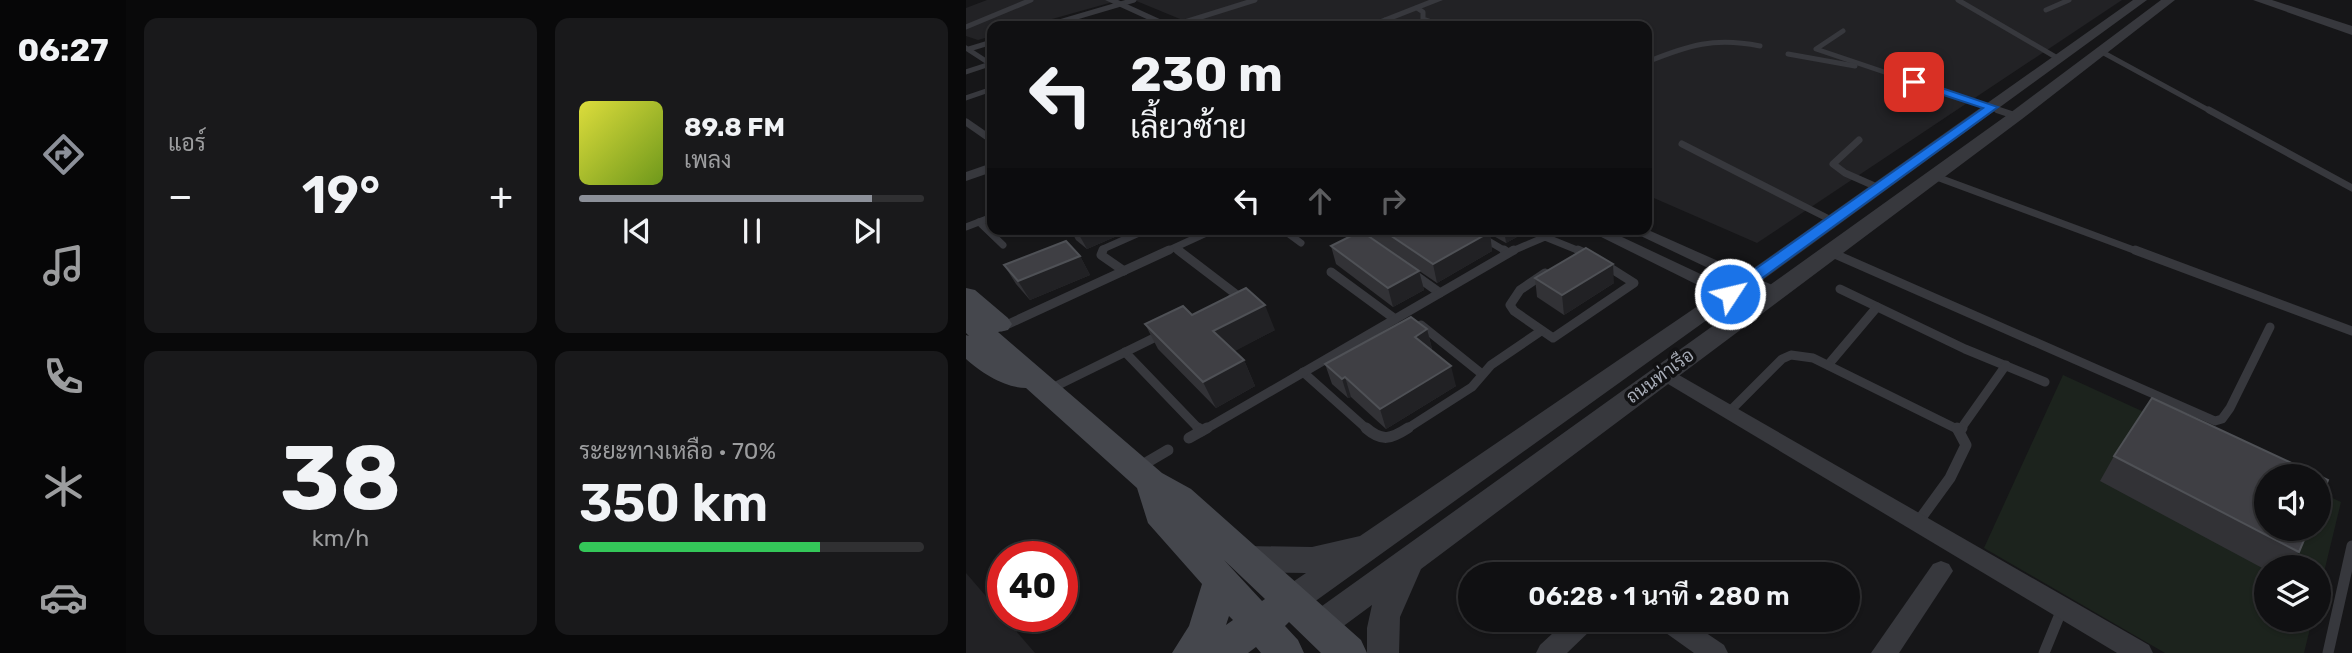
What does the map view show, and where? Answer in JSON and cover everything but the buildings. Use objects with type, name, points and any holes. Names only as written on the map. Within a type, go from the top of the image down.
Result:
[{"type":"main road","points":[[966,296],[1002,327],[1048,390]]},
{"type":"main road","points":[[966,319],[1144,475],[1160,513],[1233,570],[1292,600],[1348,653]]},
{"type":"main road","points":[[966,344],[987,363],[1048,390]]},
{"type":"main road","points":[[1233,570],[1258,624],[1284,653],[1319,626]]},
{"type":"main road","points":[[1191,653],[1205,635],[1233,570]]},
{"type":"main road","points":[[1217,653],[1292,600]]},
{"type":"street","points":[[1382,21],[1438,0]]},
{"type":"street","name":"ถนนท่าเรือ","points":[[1292,600],[1880,188],[2140,0]]},
{"type":"street","name":"ถนนท่าเรือ","points":[[1319,626],[2017,116],[2169,0]]},
{"type":"street","points":[[2259,0],[2352,31]]},
{"type":"street","points":[[2277,0],[2352,25]]},
{"type":"street","points":[[1115,2],[1159,21]]},
{"type":"street","points":[[966,177],[987,169]]},
{"type":"street","points":[[1605,235],[1754,306]]},
{"type":"street","points":[[1646,235],[1773,292]]},
{"type":"street","points":[[1665,373],[2140,653]]},
{"type":"street","points":[[1233,570],[1312,560],[1374,544]]},
{"type":"street","points":[[1383,653],[1381,629],[1385,605],[1410,561]]},
{"type":"street","points":[[1884,653],[1941,571]]},
{"type":"street","points":[[1549,653],[1571,632]]},
{"type":"street","points":[[1685,632],[1715,653]]},
{"type":"lane","points":[[966,27],[1031,0]]},
{"type":"lane","points":[[1060,21],[1115,2],[1134,0]]},
{"type":"lane","points":[[1187,21],[1255,0]]},
{"type":"lane","points":[[1958,0],[2060,59]]},
{"type":"lane","points":[[2046,10],[2069,0]]},
{"type":"lane","points":[[1416,8],[1423,12],[1423,19],[1429,21]]},
{"type":"lane","points":[[1843,31],[1816,49],[2017,116]]},
{"type":"lane","points":[[1652,60],[1706,39],[1731,39],[1760,46]]},
{"type":"lane","points":[[967,48],[987,43]]},
{"type":"lane","points":[[967,48],[987,61]]},
{"type":"lane","points":[[2102,52],[2352,188]]},
{"type":"lane","points":[[1788,54],[1832,64],[1862,65]]},
{"type":"lane","points":[[966,72],[987,65]]},
{"type":"lane","points":[[966,98],[987,91]]},
{"type":"lane","points":[[966,122],[987,137]]},
{"type":"lane","points":[[1859,140],[1833,164],[1845,173],[1880,188]]},
{"type":"lane","points":[[1682,144],[1833,221]]},
{"type":"lane","points":[[1934,176],[2352,331]]},
{"type":"lane","points":[[966,227],[987,219]]},
{"type":"lane","points":[[979,222],[987,230]]},
{"type":"lane","points":[[993,235],[1003,245]]},
{"type":"lane","points":[[1124,271],[1101,255],[1103,249],[1134,235]]},
{"type":"lane","points":[[1002,327],[1198,235]]},
{"type":"lane","points":[[1290,235],[1301,243]]},
{"type":"lane","points":[[1355,235],[1367,243]]},
{"type":"lane","points":[[1478,235],[1508,253]]},
{"type":"lane","points":[[1189,438],[1508,253],[1545,237],[1581,252],[1634,283],[1558,336],[1551,337],[1514,311],[1510,305],[1522,289],[1550,271]]},
{"type":"lane","points":[[1175,248],[1237,295],[1217,306]]},
{"type":"lane","points":[[1571,258],[1581,252]]},
{"type":"lane","points":[[1830,252],[2215,421],[2231,408],[2270,327]]},
{"type":"lane","points":[[1398,265],[1440,293]]},
{"type":"lane","points":[[1331,272],[1395,319]]},
{"type":"lane","points":[[1840,289],[2045,382]]},
{"type":"lane","points":[[1828,365],[1877,307]]},
{"type":"lane","points":[[1405,313],[1482,374]]},
{"type":"lane","points":[[1048,390],[1171,329]]},
{"type":"lane","points":[[1303,372],[1377,437],[1387,439],[1472,387],[1482,374],[1507,353],[1541,331]]},
{"type":"lane","points":[[1125,352],[1201,431]]},
{"type":"lane","points":[[1730,411],[1782,359],[1798,355],[1828,365],[1960,430],[1966,446],[1950,478],[1918,522]]},
{"type":"lane","points":[[1960,430],[2006,365]]},
{"type":"lane","points":[[1144,475],[1168,450]]},
{"type":"lane","points":[[2328,653],[2352,546]]},
{"type":"lane","points":[[2044,653],[2063,608]]},
{"type":"shaded area","points":[[987,0],[1120,0],[1045,21],[987,21],[987,37],[978,40],[966,36],[966,8]]},
{"type":"shaded area","points":[[1134,0],[2122,0],[1757,243],[1652,197],[1652,21],[1185,21]]},
{"type":"shaded area","points":[[2063,375],[2258,464],[2254,464],[2254,541],[2331,541],[2331,497],[2341,502],[2328,555],[2254,555],[2254,632],[2309,632],[2304,653],[2165,653],[1984,548]]},
{"type":"shaded area","points":[[966,573],[987,597],[987,632],[1017,632],[1035,653],[966,653]]},
{"type":"route","points":[[1730,294],[1992,107],[1914,82]]}]
